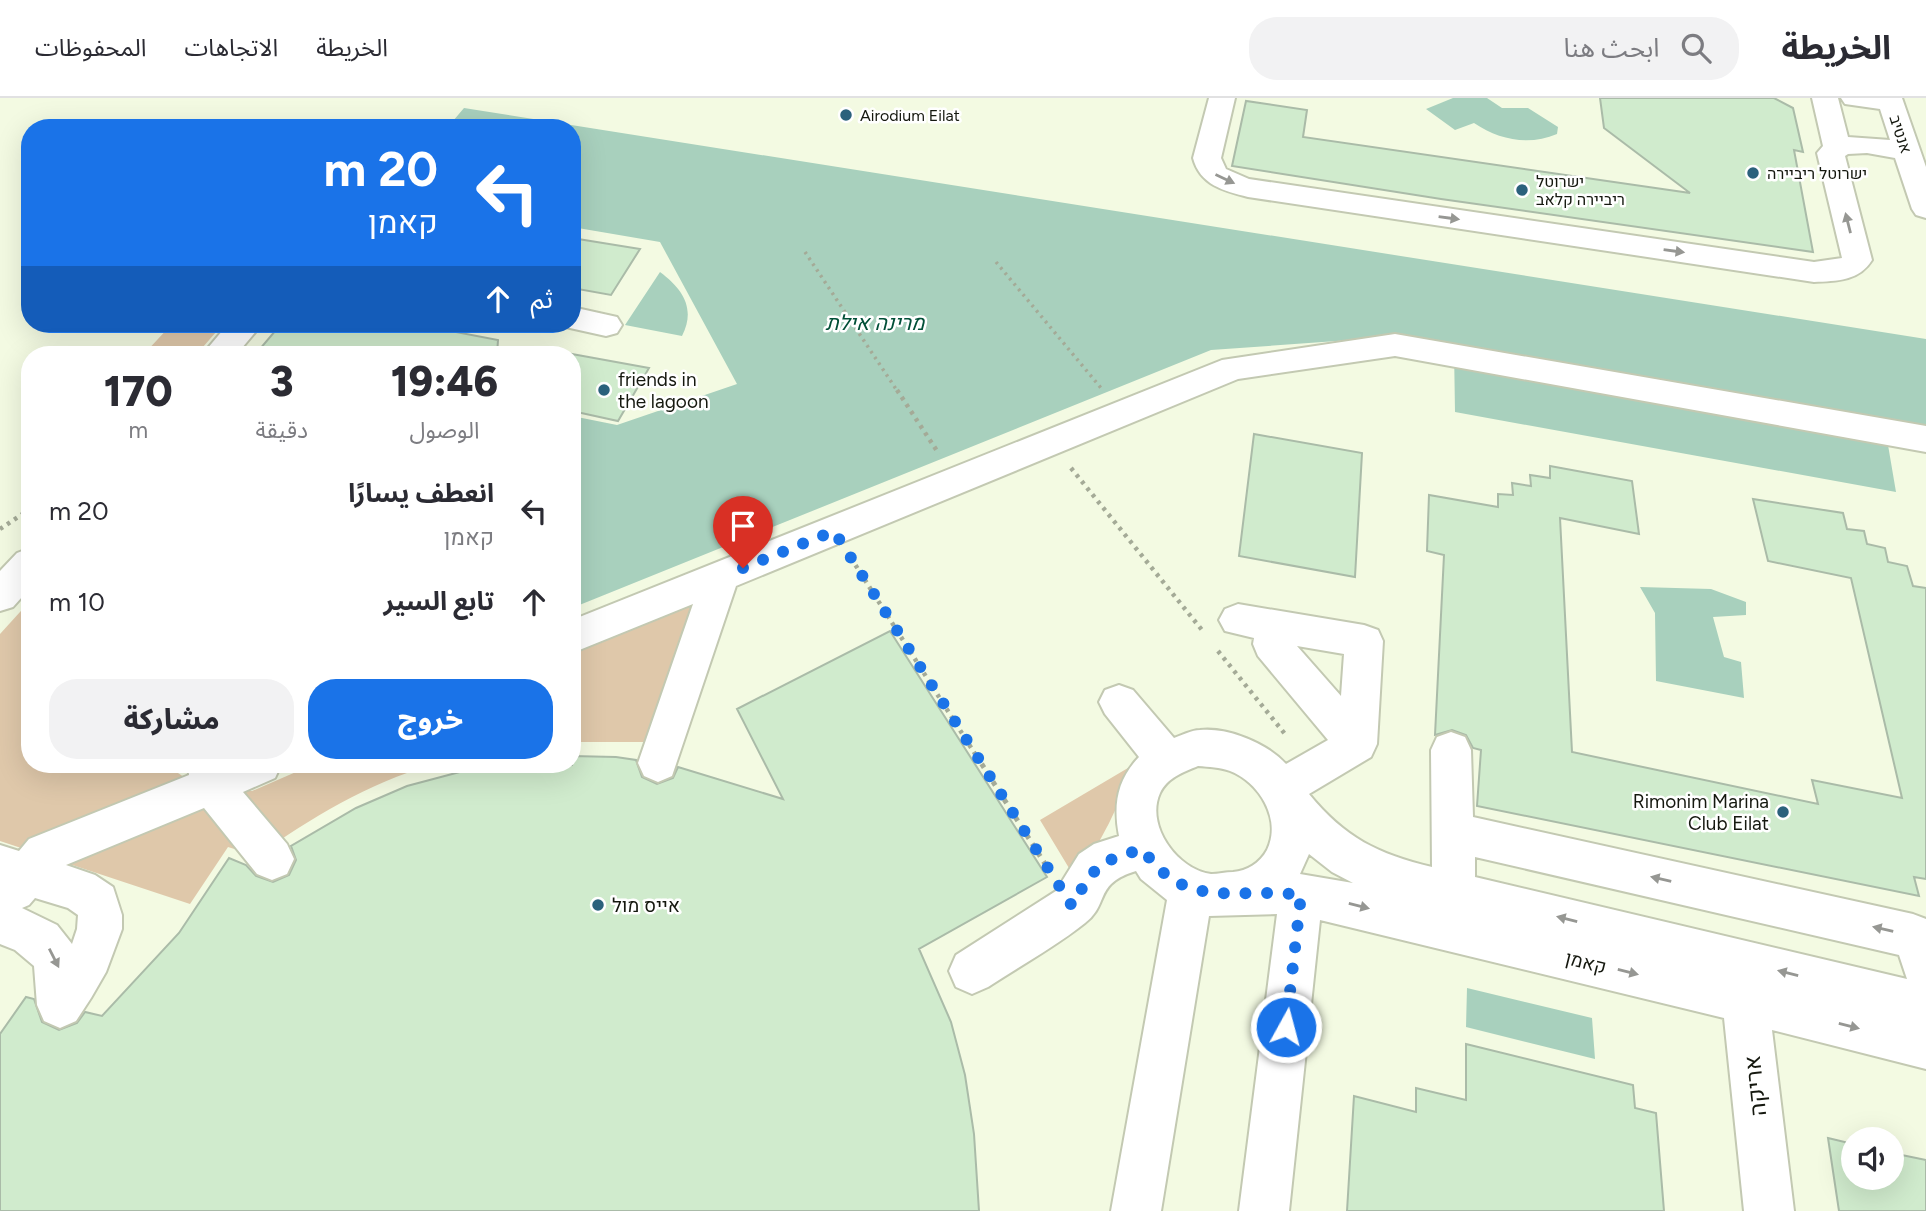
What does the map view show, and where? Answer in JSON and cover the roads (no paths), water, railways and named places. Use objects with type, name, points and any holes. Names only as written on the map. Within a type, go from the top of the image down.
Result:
[{"type":"street","points":[[1222,98],[1207,158],[1208,167],[1216,177],[1248,188],[1814,272],[1852,267],[1857,260],[1831,153],[1837,147],[1852,145],[1907,152]]},
{"type":"street","points":[[1825,98],[1837,147]]},
{"type":"street","points":[[1854,98],[1890,100]]},
{"type":"street","name":"אנטיב","points":[[1890,100],[1926,209]]},
{"type":"street","points":[[581,320],[606,325]]},
{"type":"street","points":[[226,346],[238,333]]},
{"type":"street","points":[[581,634],[1233,368],[1395,345],[1926,439]]},
{"type":"street","points":[[0,596],[21,573]]},
{"type":"street","points":[[658,763],[721,577]]},
{"type":"street","points":[[1232,631],[1364,641],[1357,744],[1272,644],[1232,631]]},
{"type":"street","points":[[1119,702],[1165,758]]},
{"type":"street","points":[[1298,780],[1222,749],[1198,748],[1165,758],[1148,772],[1135,801],[1135,825],[1143,849],[1168,877],[1192,889],[1217,895],[1255,889],[1282,867],[1291,847],[1291,812],[1298,780],[1357,744]]},
{"type":"street","points":[[1451,750],[1454,892]]},
{"type":"street","points":[[0,908],[13,870],[210,775],[272,859]]},
{"type":"street","name":"קאמן","points":[[1298,780],[1297,815],[1317,837],[1351,860],[1388,877],[1454,892],[1743,981],[1926,1045]]},
{"type":"street","points":[[1452,832],[1913,936],[1920,947],[1926,971]]},
{"type":"street","points":[[972,971],[1072,906],[1094,869],[1108,859],[1143,849]]},
{"type":"street","points":[[0,922],[26,931],[52,951],[61,976],[60,1005],[94,944],[101,911],[97,902],[80,890],[13,870]]},
{"type":"street","points":[[1136,1211],[1192,889]]},
{"type":"street","name":"קאמן","points":[[1243,893],[1267,891],[1301,895],[1743,981],[1926,1007]]},
{"type":"street","points":[[1264,1211],[1301,895]]},
{"type":"street","name":"אריקה","points":[[1743,981],[1769,1211]]},
{"type":"water","points":[[1453,98],[1487,98],[1502,108],[1528,108],[1558,127],[1557,134],[1536,140],[1514,139],[1494,134],[1474,123],[1455,130],[1426,109]]},
{"type":"water","name":"מרינה אילת","points":[[464,108],[534,119],[455,119]]},
{"type":"water","name":"מרינה אילת","points":[[581,126],[1926,339],[1926,451],[1888,445],[1896,492],[1455,412],[1454,349],[1379,338],[1211,350],[581,604],[581,418],[617,425],[737,384],[660,242],[581,229]]},
{"type":"water","points":[[660,272],[675,285],[685,300],[688,317],[682,336],[625,325]]},
{"type":"water","points":[[1640,587],[1711,589],[1746,602],[1746,615],[1713,617],[1724,657],[1741,662],[1744,698],[1656,681],[1655,613]]},
{"type":"water","points":[[1467,988],[1592,1018],[1595,1059],[1466,1027]]},
{"type":"place","name":"Airodium Eilat","points":[[846,115]]},
{"type":"place","name":"ישרוטל ריביירה","points":[[1753,173]]},
{"type":"place","name":"ישרוטל ריביירה קלאב","points":[[1522,190]]},
{"type":"place","name":"friends in the lagoon","points":[[604,390]]},
{"type":"place","name":"Rimonim Marina Club Eilat","points":[[1783,812]]},
{"type":"place","name":"אייס מול","points":[[598,905]]}]
